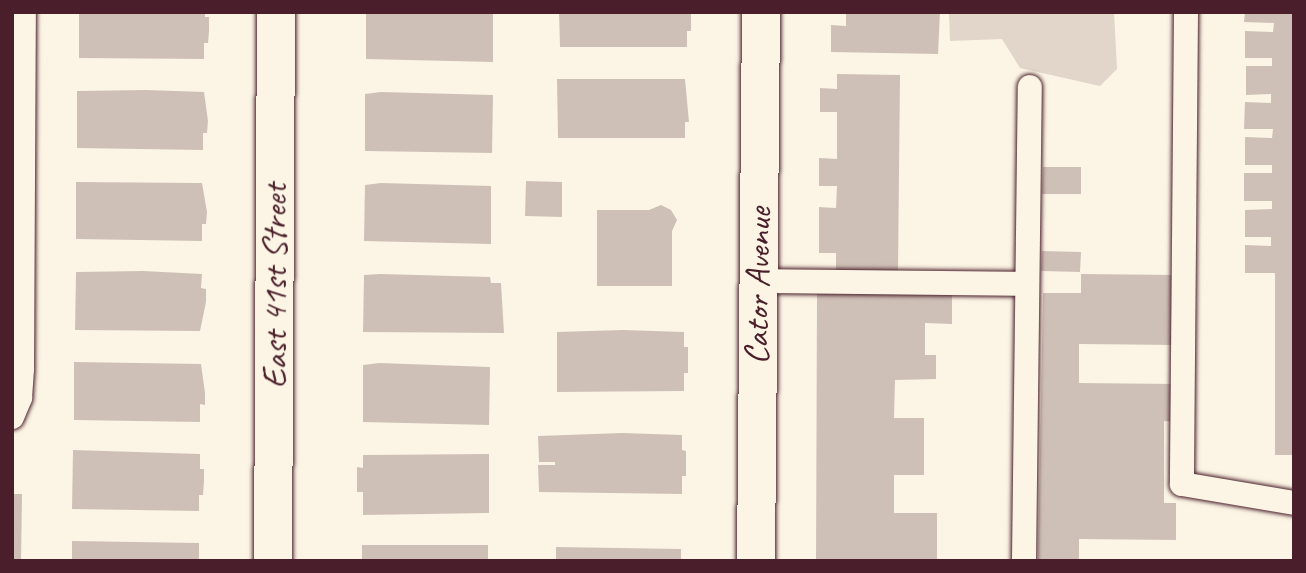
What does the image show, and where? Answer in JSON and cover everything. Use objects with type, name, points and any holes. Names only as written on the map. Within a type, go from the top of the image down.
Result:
[{"type":"street","name":"East 41st Street","points":[[273,561],[276,12]]},
{"type":"street","name":"Cator Avenue","points":[[756,561],[761,12]]},
{"type":"lane","points":[[12,417],[20,398],[22,369],[24,12]]},
{"type":"lane","points":[[1186,12],[1182,484],[1294,503]]},
{"type":"lane","points":[[1024,561],[1030,87]]},
{"type":"lane","points":[[758,281],[1027,284]]},
{"type":"shaded area","points":[[949,12],[1114,12],[1117,69],[1100,86],[1020,68],[1002,39],[950,41]]},
{"type":"building","points":[[79,12],[205,12],[205,17],[209,17],[209,31],[208,43],[204,43],[204,59],[79,58]]},
{"type":"building","points":[[366,12],[493,12],[493,62],[366,59]]},
{"type":"building","points":[[559,12],[691,12],[691,31],[687,31],[687,47],[560,47]]},
{"type":"building","points":[[846,12],[940,12],[938,54],[831,52],[831,25],[846,26]]},
{"type":"building","points":[[1245,12],[1294,12],[1294,455],[1275,455],[1275,273],[1245,273],[1245,245],[1271,246],[1271,237],[1245,237],[1245,210],[1272,209],[1272,201],[1244,201],[1244,173],[1272,173],[1272,165],[1245,165],[1245,137],[1272,138],[1273,129],[1244,129],[1245,102],[1271,103],[1271,94],[1246,95],[1246,66],[1272,66],[1272,58],[1245,58],[1245,31],[1273,32],[1274,23],[1244,22]]},
{"type":"building","points":[[837,74],[900,75],[898,272],[836,272],[836,253],[819,253],[819,207],[836,208],[837,186],[819,186],[819,158],[837,159],[837,112],[820,112],[820,88],[837,89]]},
{"type":"building","points":[[557,79],[685,79],[689,122],[685,122],[685,138],[558,138]]},
{"type":"building","points":[[77,91],[204,92],[208,121],[207,133],[203,133],[203,150],[77,148]]},
{"type":"building","points":[[381,92],[493,95],[492,153],[365,151],[365,94]]},
{"type":"building","points":[[1043,167],[1081,167],[1081,194],[1042,194]]},
{"type":"building","points":[[526,181],[562,182],[562,217],[525,216]]},
{"type":"building","points":[[76,182],[202,183],[207,212],[206,224],[202,224],[202,241],[76,239]]},
{"type":"building","points":[[381,183],[491,186],[491,244],[364,241],[365,185]]},
{"type":"building","points":[[661,205],[671,210],[677,220],[672,231],[672,286],[597,286],[597,210],[649,210]]},
{"type":"building","points":[[1042,251],[1081,252],[1080,272],[1041,271]]},
{"type":"building","points":[[76,272],[202,274],[201,288],[206,289],[206,302],[200,331],[75,330]]},
{"type":"building","points":[[1081,274],[1176,275],[1176,345],[1079,344],[1079,383],[1177,384],[1177,422],[1164,421],[1164,503],[1176,503],[1176,540],[1079,539],[1079,561],[1038,561],[1043,293],[1081,293]]},
{"type":"building","points":[[364,275],[490,277],[491,283],[501,283],[504,333],[363,332]]},
{"type":"building","points":[[817,291],[952,292],[952,324],[925,323],[925,355],[936,355],[936,379],[895,380],[894,418],[924,418],[924,475],[894,475],[894,513],[937,513],[937,561],[816,561]]},
{"type":"building","points":[[557,332],[684,332],[684,347],[688,347],[688,373],[684,373],[684,391],[557,392]]},
{"type":"building","points":[[74,362],[201,364],[205,405],[200,404],[200,422],[74,420]]},
{"type":"building","points":[[379,363],[490,367],[489,425],[363,422],[363,365]]},
{"type":"building","points":[[622,433],[682,435],[682,450],[686,451],[686,476],[682,476],[682,494],[539,492],[538,465],[555,465],[555,462],[539,462],[538,436]]},
{"type":"building","points":[[73,450],[200,454],[200,469],[204,469],[204,481],[203,495],[199,495],[199,511],[72,509]]},
{"type":"building","points":[[489,454],[489,513],[363,515],[363,492],[357,492],[357,467],[363,468],[363,455]]},
{"type":"building","points":[[12,494],[22,494],[21,561],[12,561]]},
{"type":"building","points":[[72,541],[199,543],[199,561],[72,561]]},
{"type":"building","points":[[362,545],[488,545],[488,561],[362,561]]},
{"type":"building","points":[[556,547],[681,549],[681,561],[556,561]]}]
